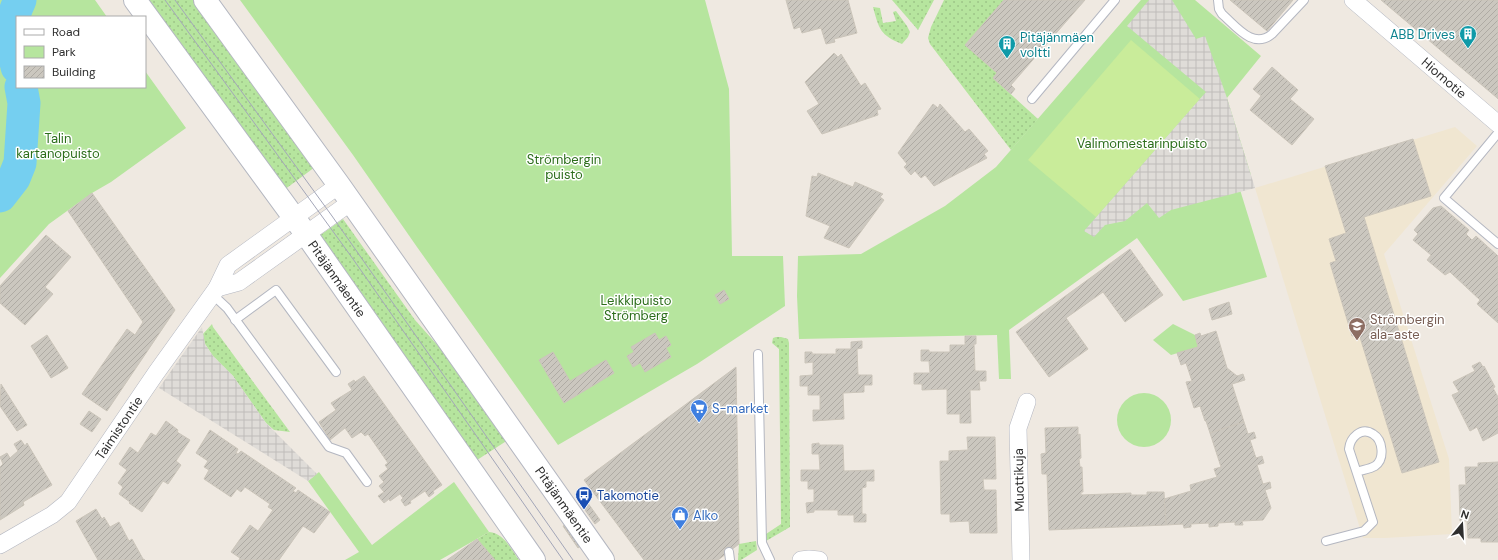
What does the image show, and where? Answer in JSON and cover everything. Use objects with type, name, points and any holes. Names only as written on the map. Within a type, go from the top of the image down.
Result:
[{"type":"main road","name":"Pitäjänmäentie","points":[[135,0],[306,234],[534,560]]},
{"type":"main road","name":"Pitäjänmäentie","points":[[205,0],[339,184],[603,560]]},
{"type":"street","name":"Hiomotie","points":[[1353,0],[1498,124]]},
{"type":"street","name":"Taimistontie","points":[[0,545],[52,515],[68,502],[214,291],[228,265],[339,184]]},
{"type":"street","points":[[214,291],[239,282],[351,202]]},
{"type":"street","name":"Muottikuja","points":[[1021,560],[1018,428],[1027,402]]},
{"type":"street","points":[[802,560],[818,560]]},
{"type":"lane","points":[[1032,99],[1115,0]]},
{"type":"lane","points":[[1218,0],[1219,9],[1222,14],[1250,38],[1261,40],[1272,34],[1304,0]]},
{"type":"lane","points":[[1498,133],[1444,198],[1498,244]]},
{"type":"lane","points":[[235,320],[276,290],[336,372]]},
{"type":"lane","points":[[214,291],[329,447],[346,453],[367,482]]},
{"type":"lane","points":[[758,354],[762,543],[770,560]]},
{"type":"lane","points":[[1326,541],[1364,531],[1373,522],[1349,449],[1354,435],[1365,432],[1373,433],[1379,440],[1382,451],[1380,460],[1375,467],[1357,472]]},
{"type":"shaded area","points":[[1149,0],[1172,0],[1196,39],[1205,36],[1227,98],[1255,188],[1171,210],[1159,218],[1147,203],[1125,221],[1105,225],[1094,237],[1084,231],[1206,92],[1127,26]]},
{"type":"shaded area","name":"Strömbergin ala-aste","points":[[1455,127],[1477,146],[1384,254],[1449,459],[1452,534],[1363,538],[1255,188]]},
{"type":"shaded area","points":[[202,327],[205,344],[213,356],[233,376],[266,423],[317,474],[308,481],[159,388]]},
{"type":"green space","name":"Talin kartanopuisto","points":[[0,0],[95,0],[106,16],[16,16],[16,88],[146,88],[146,72],[186,128],[49,224],[0,278]]},
{"type":"green space","points":[[148,0],[194,0],[315,167],[284,190]]},
{"type":"green space","name":"Strömbergin puisto","points":[[240,0],[705,0],[729,89],[732,256],[783,256],[785,306],[697,364],[558,445],[353,155]]},
{"type":"green space","points":[[892,0],[934,0],[918,30]]},
{"type":"green space","points":[[944,0],[1004,0],[965,45],[997,73],[993,78],[1038,119],[1011,150],[930,44],[928,38],[931,27]]},
{"type":"green space","name":"Valimomestarinpuisto","points":[[1141,0],[1195,0],[1261,56],[1227,98],[1251,175],[1237,180],[1267,277],[1183,301],[1137,238],[1009,330],[1011,379],[999,379],[997,335],[799,339],[797,296],[798,256],[861,254],[945,206],[996,167]]},
{"type":"green space","points":[[873,7],[880,8],[883,23],[896,21],[893,12],[896,11],[910,32],[902,44],[889,38],[885,34],[879,26]]},
{"type":"green space","points":[[1131,40],[1200,99],[1096,217],[1028,160]]},
{"type":"green space","points":[[343,219],[415,320],[440,348],[508,440],[477,460],[319,236]]},
{"type":"green space","points":[[212,324],[290,432],[274,430],[266,423],[233,376],[213,356],[205,344],[203,334]]},
{"type":"green space","points":[[1173,324],[1195,335],[1198,347],[1171,355],[1153,340]]},
{"type":"green space","points":[[773,338],[788,339],[789,343],[790,527],[766,541],[766,534],[781,524],[779,349],[772,343]]},
{"type":"green space","points":[[1139,393],[1149,393],[1159,397],[1167,405],[1171,415],[1171,425],[1167,435],[1159,443],[1149,447],[1139,447],[1129,443],[1121,435],[1117,425],[1117,415],[1121,405],[1129,397]]},
{"type":"green space","points":[[319,472],[372,545],[454,482],[489,532],[440,560],[345,560],[359,552],[308,481]]},
{"type":"green space","points":[[489,532],[503,538],[519,560],[495,560],[477,539]]},
{"type":"green space","points":[[756,541],[757,550],[741,560],[738,560],[739,544]]},
{"type":"building","points":[[786,0],[848,0],[857,33],[834,39],[835,42],[826,44],[821,28],[802,33],[800,27],[794,29]]},
{"type":"building","name":"Pitäjänmäen voltti","points":[[1004,0],[1085,0],[1011,85],[1015,89],[1011,94],[993,78],[997,73],[965,45]]},
{"type":"building","points":[[1230,0],[1293,0],[1267,31]]},
{"type":"building","name":"ABB Drives","points":[[1381,0],[1498,0],[1498,99],[1496,97]]},
{"type":"building","points":[[834,53],[838,57],[841,54],[861,86],[865,83],[881,109],[877,110],[878,115],[822,134],[807,111],[819,104],[805,82]]},
{"type":"building","points":[[1272,67],[1298,90],[1290,99],[1314,119],[1292,145],[1250,110],[1261,96],[1253,89]]},
{"type":"building","points":[[933,104],[938,108],[940,104],[965,132],[969,129],[988,151],[984,154],[987,158],[934,186],[925,175],[921,178],[915,171],[911,175],[904,167],[907,164],[898,153]]},
{"type":"building","points":[[1413,139],[1431,196],[1364,217],[1439,462],[1402,473],[1359,334],[1352,336],[1330,263],[1336,261],[1329,239],[1346,233],[1325,166]]},
{"type":"building","points":[[818,173],[853,187],[855,182],[883,194],[880,197],[884,200],[849,248],[824,238],[830,226],[806,216],[812,176],[817,177]]},
{"type":"building","points":[[92,193],[175,310],[107,411],[82,394],[127,329],[135,335],[143,322],[68,211]]},
{"type":"building","points":[[1441,206],[1469,230],[1466,234],[1472,240],[1476,236],[1498,256],[1498,323],[1477,304],[1480,300],[1450,272],[1445,275],[1427,260],[1431,255],[1413,240],[1418,234],[1414,230],[1433,208]]},
{"type":"building","points":[[46,235],[71,257],[45,287],[53,294],[25,325],[0,303],[0,286]]},
{"type":"building","points":[[1130,249],[1163,295],[1125,322],[1103,292],[1066,318],[1088,349],[1049,377],[1016,332]]},
{"type":"building","points":[[724,290],[729,299],[720,304],[715,295]]},
{"type":"building","points":[[1229,302],[1232,314],[1212,320],[1209,309]]},
{"type":"building","points":[[1216,331],[1227,368],[1237,376],[1243,374],[1245,380],[1232,384],[1244,422],[1210,433],[1200,406],[1194,408],[1186,382],[1192,381],[1186,363],[1181,365],[1177,353],[1198,347],[1195,335],[1200,333],[1201,336]]},
{"type":"building","points":[[655,333],[659,340],[666,336],[671,345],[666,348],[671,357],[645,372],[640,363],[633,367],[627,356],[634,352],[631,347]]},
{"type":"building","points":[[47,335],[68,368],[51,378],[31,346]]},
{"type":"building","points":[[965,336],[976,336],[976,344],[974,344],[975,371],[986,371],[986,381],[979,381],[980,390],[970,390],[971,423],[960,423],[960,414],[947,414],[947,389],[922,390],[922,384],[914,384],[914,373],[930,373],[929,361],[921,361],[921,350],[929,350],[929,352],[950,352],[950,345],[965,345]]},
{"type":"building","points":[[862,341],[862,348],[857,349],[858,375],[872,375],[872,385],[864,385],[864,392],[843,393],[844,419],[813,421],[813,410],[820,410],[820,395],[808,395],[808,386],[800,386],[800,376],[813,375],[813,362],[805,363],[805,352],[812,352],[812,354],[836,354],[836,349],[851,349],[851,342]]},
{"type":"building","points":[[553,352],[570,381],[606,360],[614,373],[564,403],[539,360]]},
{"type":"building","points":[[1480,362],[1483,367],[1484,366],[1495,387],[1493,388],[1498,397],[1498,433],[1483,441],[1477,427],[1470,431],[1452,395],[1459,392],[1453,382],[1475,371],[1472,366]]},
{"type":"building","name":"S-market","points":[[736,367],[739,544],[718,560],[644,560],[584,480]]},
{"type":"building","points":[[364,376],[442,485],[433,491],[434,493],[429,497],[425,491],[405,506],[401,500],[403,498],[400,494],[384,503],[378,496],[384,492],[379,486],[384,482],[379,476],[388,469],[385,465],[388,463],[368,434],[365,436],[361,432],[352,438],[345,428],[330,440],[319,422],[336,410],[331,403],[352,390],[348,384],[354,380],[355,382]]},
{"type":"building","points":[[1,384],[27,425],[17,431],[0,406]]},
{"type":"building","points":[[89,411],[101,419],[92,432],[80,424]]},
{"type":"building","points":[[166,421],[178,430],[177,432],[190,440],[176,461],[181,465],[168,484],[163,481],[142,512],[119,494],[123,487],[118,483],[127,470],[119,464],[130,447],[138,453],[151,433],[156,436]]},
{"type":"building","points":[[1244,422],[1248,434],[1254,432],[1256,438],[1250,440],[1256,458],[1262,456],[1264,463],[1257,465],[1263,484],[1270,482],[1271,488],[1265,490],[1271,508],[1263,520],[1242,521],[1243,525],[1235,525],[1235,522],[1218,523],[1218,526],[1209,527],[1209,523],[1191,524],[1191,527],[1184,528],[1183,524],[1166,525],[1164,499],[1191,491],[1190,485],[1217,477],[1214,469],[1221,467],[1210,433]]},
{"type":"building","points":[[1078,427],[1078,435],[1080,434],[1081,458],[1079,459],[1080,467],[1082,467],[1083,492],[1081,492],[1081,495],[1131,493],[1131,495],[1147,495],[1147,492],[1164,492],[1166,525],[1049,530],[1047,474],[1042,474],[1041,454],[1046,453],[1045,428]]},
{"type":"building","points":[[210,430],[238,449],[236,453],[238,454],[241,451],[296,488],[293,491],[296,493],[298,490],[330,512],[314,533],[303,526],[279,560],[239,560],[240,558],[231,552],[250,525],[258,531],[273,510],[268,507],[270,504],[245,487],[241,492],[237,489],[231,497],[204,479],[209,470],[204,467],[208,461],[196,453]]},
{"type":"building","points":[[967,437],[995,437],[996,479],[983,479],[984,490],[996,490],[997,533],[970,533],[969,521],[950,522],[950,514],[941,514],[940,461],[949,461],[949,451],[968,450]]},
{"type":"building","points":[[21,440],[25,446],[27,443],[52,485],[23,502],[24,505],[0,520],[0,467],[3,464],[0,457],[7,453],[10,458],[18,451],[14,444]]},
{"type":"building","points":[[819,443],[819,445],[843,445],[844,471],[874,470],[874,481],[866,481],[866,487],[862,488],[862,514],[866,514],[866,522],[854,522],[854,515],[838,515],[838,510],[814,510],[814,512],[807,513],[806,503],[814,502],[814,489],[808,489],[808,481],[801,481],[801,470],[820,470],[819,454],[812,454],[812,444]]},
{"type":"building","points":[[1498,462],[1498,542],[1481,542],[1481,538],[1468,538],[1467,521],[1460,521],[1459,485],[1466,485],[1465,467],[1478,467],[1478,463]]},
{"type":"building","points":[[585,499],[600,520],[595,524],[580,503]]},
{"type":"building","points":[[96,509],[102,519],[104,517],[110,527],[119,522],[129,541],[132,539],[145,560],[98,560],[76,521]]},
{"type":"building","points":[[568,523],[583,544],[578,548],[563,526]]},
{"type":"building","points":[[477,539],[495,560],[447,560]]},
{"type":"waterway","points":[[16,62],[11,34],[13,18],[20,0]]},
{"type":"waterway","points":[[0,196],[14,178],[20,163],[24,103],[21,88]]},
{"type":"tram line","points":[[165,0],[353,259],[563,560]]},
{"type":"tram line","points":[[175,0],[332,216],[573,560]]},
{"type":"place","name":"ABB Drives","points":[[1468,49]]},
{"type":"place","name":"Pitäjänmäen voltti","points":[[1007,59]]},
{"type":"place","name":"Strömbergin ala-aste","points":[[1357,341]]},
{"type":"place","name":"S-market","points":[[699,423]]},
{"type":"place","name":"Takomotie","points":[[584,510]]},
{"type":"place","name":"Alko","points":[[680,530]]},
{"type":"park label","name":"Leikkipuisto Strömberg","points":[[636,308]]}]
